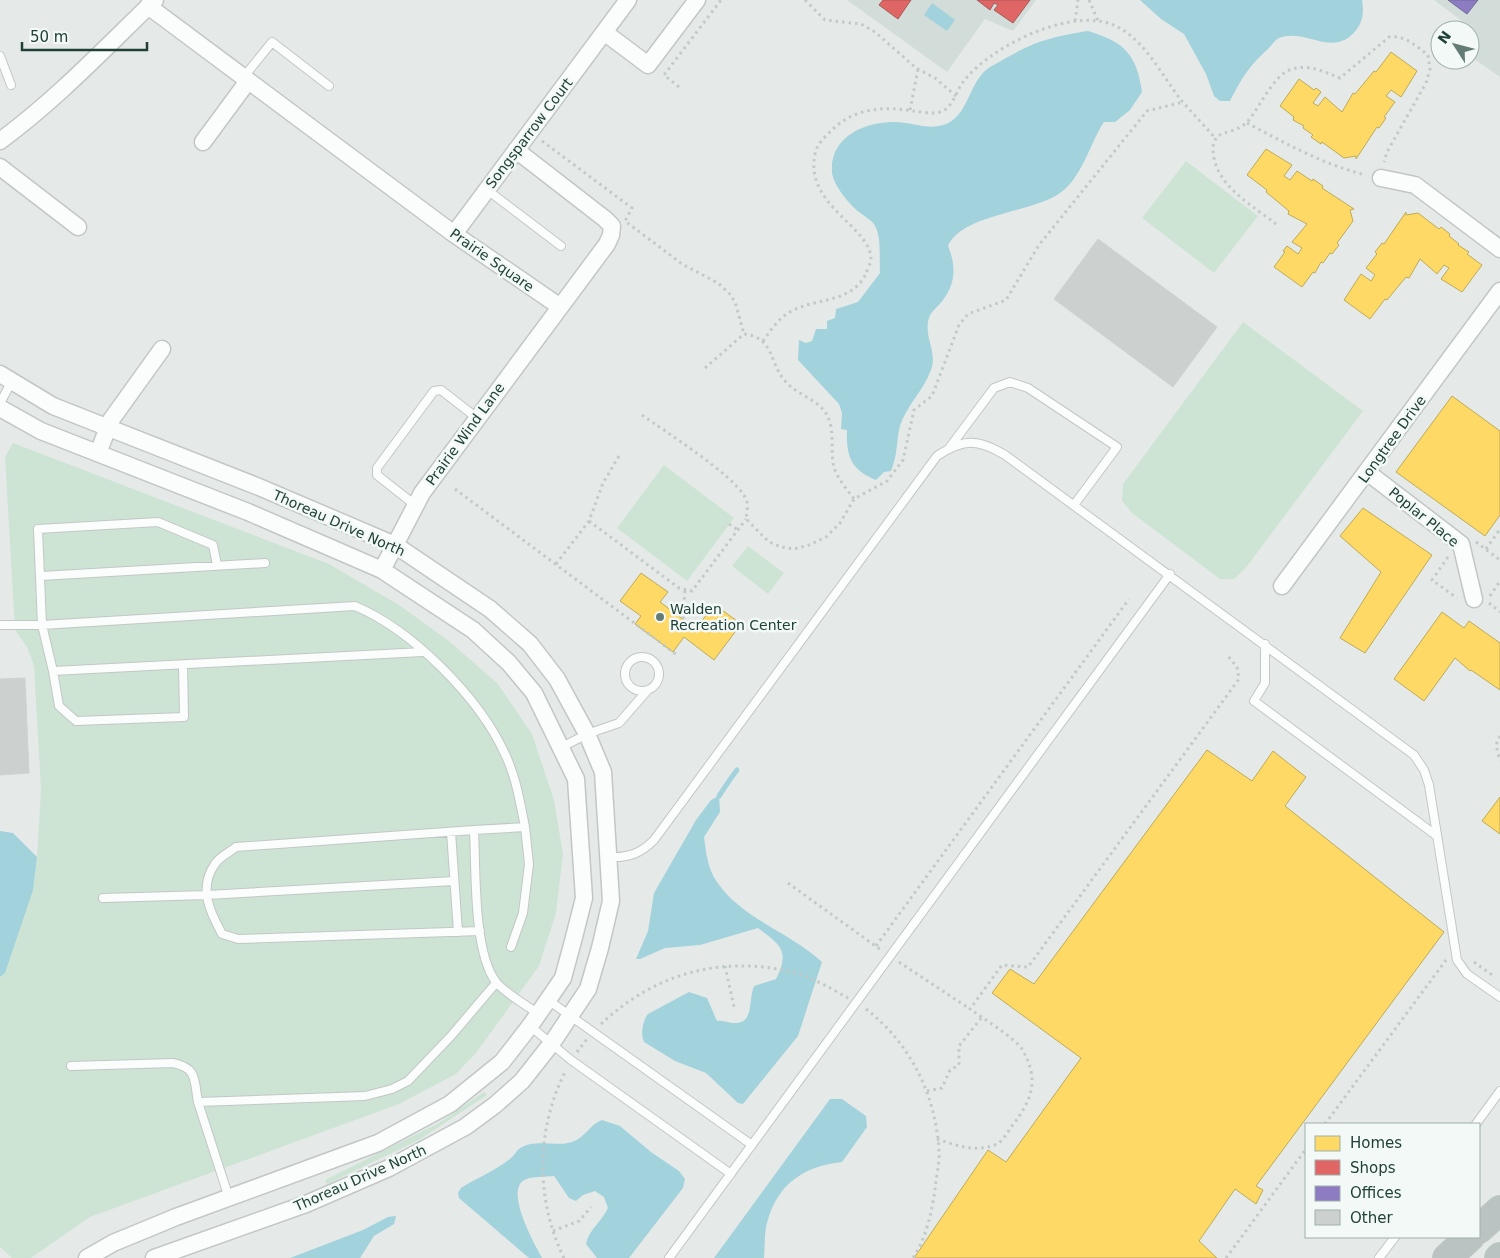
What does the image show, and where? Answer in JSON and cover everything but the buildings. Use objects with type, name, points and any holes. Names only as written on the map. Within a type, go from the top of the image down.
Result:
[{"type":"highway","points":[[1480,1228],[1500,1210]]},
{"type":"highway","points":[[1447,1258],[1469,1238]]},
{"type":"street","name":"Songsparrow Court","points":[[454,234],[628,0]]},
{"type":"street","points":[[604,32],[648,65],[697,0]]},
{"type":"street","points":[[0,141],[44,108],[94,62],[152,3],[246,80],[203,142]]},
{"type":"street","name":"Prairie Square","points":[[246,80],[454,234],[559,306]]},
{"type":"street","points":[[516,150],[612,226],[607,244],[559,306]]},
{"type":"street","points":[[0,167],[78,227]]},
{"type":"street","points":[[1381,178],[1416,185],[1500,249]]},
{"type":"street","name":"Longtree Drive","points":[[1282,586],[1500,291]]},
{"type":"street","name":"Prairie Wind Lane","points":[[382,570],[422,493],[559,306]]},
{"type":"street","points":[[98,453],[111,420],[162,349]]},
{"type":"street","name":"Thoreau Drive North","points":[[6,378],[53,406],[258,487],[395,545],[490,608],[530,644],[557,679],[587,734],[603,772],[610,857],[611,901],[600,948],[588,989],[552,1044],[522,1081],[495,1105],[465,1127],[426,1150],[306,1204],[154,1258]]},
{"type":"street","name":"Thoreau Drive North","points":[[0,408],[41,431],[248,512],[382,570],[473,630],[509,663],[534,694],[576,778],[584,898],[563,978],[534,1021],[502,1062],[450,1104],[413,1126],[378,1143],[144,1230],[87,1258]]},
{"type":"street","name":"Poplar Place","points":[[1367,472],[1461,544],[1476,602]]},
{"type":"lane","points":[[246,80],[272,42],[328,86]]},
{"type":"lane","points":[[0,56],[11,85]]},
{"type":"lane","points":[[486,190],[562,246]]},
{"type":"lane","points":[[0,403],[6,378]]},
{"type":"lane","points":[[950,448],[994,388],[1010,382],[1028,388],[1117,447],[1074,505]]},
{"type":"lane","points":[[416,505],[377,475],[377,468],[434,392],[441,390],[477,418]]},
{"type":"lane","points":[[610,857],[620,857],[639,852],[654,840],[938,456],[950,448],[971,442],[986,444],[1005,455],[1170,574],[1414,755],[1424,770],[1429,785],[1457,960],[1467,974],[1500,998]]},
{"type":"lane","points":[[183,665],[184,717],[76,720],[59,706],[42,625],[42,576],[38,529],[158,522],[213,545],[216,565]]},
{"type":"lane","points":[[42,576],[265,563]]},
{"type":"lane","points":[[669,1258],[1170,574]]},
{"type":"lane","points":[[0,625],[42,625],[355,606],[376,615],[444,669],[468,698],[497,739],[505,754],[518,792],[525,827],[529,864],[523,913],[511,947]]},
{"type":"lane","points":[[1265,644],[1265,683],[1254,701],[1437,836]]},
{"type":"lane","points":[[53,672],[423,652]]},
{"type":"lane","points":[[562,747],[587,734],[619,722],[631,711],[646,692],[653,688],[658,681],[660,673],[657,665],[651,659],[635,658],[628,664],[625,671],[626,680],[630,687],[637,691],[646,692]]},
{"type":"lane","points":[[480,931],[238,939],[222,934],[208,910],[206,885],[215,864],[236,847],[525,827]]},
{"type":"lane","points":[[474,830],[480,931],[484,961],[496,982],[534,1021],[552,1044],[571,1060],[731,1174]]},
{"type":"lane","points":[[451,832],[458,932]]},
{"type":"lane","points":[[103,898],[207,895],[454,880]]},
{"type":"lane","points":[[198,1102],[365,1096],[392,1089],[408,1081],[451,1036],[496,982]]},
{"type":"lane","points":[[548,1000],[752,1145]]},
{"type":"lane","points":[[70,1066],[173,1063],[186,1065],[193,1074],[198,1102],[230,1198]]},
{"type":"lane","points":[[1477,1123],[1500,1091]]},
{"type":"lane","points":[[1379,1258],[1394,1238]]},
{"type":"path","points":[[679,87],[664,75],[722,0]]},
{"type":"path","points":[[805,0],[825,20],[861,24],[876,32],[918,69],[941,82],[956,96]]},
{"type":"path","points":[[1075,21],[1078,0]]},
{"type":"path","points":[[1089,0],[1098,21]]},
{"type":"path","points":[[763,341],[781,317],[793,310],[841,297],[854,289],[865,275],[871,260],[868,247],[831,206],[816,180],[815,154],[820,142],[840,122],[853,115],[872,110],[892,108],[935,113],[944,110],[950,105],[963,82],[997,52],[1033,32],[1064,22],[1106,22],[1129,35],[1215,138],[1214,158],[1226,185],[1276,224]]},
{"type":"path","points":[[1215,138],[1247,123],[1278,79],[1290,69],[1313,67],[1340,78],[1389,37],[1396,36],[1409,40],[1428,55],[1430,69],[1426,83],[1387,152],[1381,178],[1341,167],[1300,150],[1247,123]]},
{"type":"path","points":[[910,110],[918,69]]},
{"type":"path","points":[[746,520],[770,542],[781,547],[794,549],[809,545],[826,537],[840,522],[854,499],[886,481],[903,460],[914,410],[932,396],[959,325],[968,314],[1006,300],[1039,245],[1147,111],[1183,102]]},
{"type":"path","points":[[530,131],[632,208],[624,221],[682,264],[718,283],[731,295],[736,305],[744,334]]},
{"type":"path","points":[[705,368],[744,334],[754,335],[763,341],[780,375],[787,383],[824,410],[829,417],[833,464],[839,478],[854,499]]},
{"type":"path","points":[[589,521],[679,588],[692,590],[746,520],[748,505],[745,496],[732,482],[642,415]]},
{"type":"path","points":[[556,564],[589,521],[603,483],[619,456]]},
{"type":"path","points":[[455,489],[677,655]]},
{"type":"path","points":[[729,524],[738,530]]},
{"type":"path","points":[[1486,550],[1500,529]]},
{"type":"path","points":[[1469,537],[1500,560]]},
{"type":"path","points":[[1452,552],[1432,580],[1500,612]]},
{"type":"path","points":[[1476,602],[1500,581]]},
{"type":"path","points":[[683,619],[685,590]]},
{"type":"path","points":[[876,946],[1129,599]]},
{"type":"path","points":[[970,1009],[1002,966],[1028,967],[1239,679],[1236,667],[1227,655]]},
{"type":"path","points":[[1500,736],[1496,745],[1500,761]]},
{"type":"path","points":[[788,883],[1021,1046],[1027,1059],[1034,1086],[1026,1108],[998,1143],[978,1148],[962,1148],[937,1140]]},
{"type":"path","points":[[1469,955],[1473,961],[1500,980]]},
{"type":"path","points":[[1325,1123],[1446,959]]},
{"type":"path","points":[[564,1258],[554,1230],[544,1186],[543,1142],[548,1110],[571,1060],[592,1032],[620,1006],[671,977],[711,967],[744,965],[793,972],[820,982],[857,1003],[882,1021],[910,1056],[927,1091],[939,1152],[932,1211],[913,1258]]},
{"type":"path","points":[[725,966],[734,1008]]},
{"type":"path","points":[[927,1091],[942,1088],[950,1070],[959,1065],[960,1046],[982,1017]]},
{"type":"path","points":[[1226,1258],[1305,1150]]},
{"type":"path","points":[[554,1230],[579,1221],[591,1207]]},
{"type":"shaded area","points":[[847,0],[1036,0],[1013,31],[985,19],[947,72]]},
{"type":"shaded area","points":[[1434,0],[1500,0],[1500,77],[1480,63],[1480,20],[1461,20]]},
{"type":"green space","points":[[1186,161],[1258,216],[1214,273],[1142,218]]},
{"type":"green space","points":[[1243,322],[1363,411],[1245,569],[1234,579],[1220,579],[1132,513],[1122,501],[1123,484]]},
{"type":"green space","points":[[13,443],[329,564],[399,605],[449,641],[498,684],[532,734],[554,800],[563,854],[556,913],[539,966],[476,1053],[456,1074],[399,1104],[90,1217],[31,1258],[12,1258],[0,1247],[0,978],[5,972],[34,882],[41,790],[34,666],[27,647],[15,630],[5,457]]},
{"type":"green space","points":[[664,465],[734,518],[687,581],[617,528]]},
{"type":"green space","points":[[748,546],[784,573],[768,594],[732,566]]},
{"type":"green space","points":[[484,1092],[487,1095],[419,1140],[327,1184],[325,1180],[439,1123]]},
{"type":"water","points":[[1140,0],[1362,0],[1363,11],[1361,22],[1357,29],[1348,38],[1339,42],[1329,43],[1299,36],[1279,38],[1250,67],[1230,101],[1220,101],[1214,96],[1206,74],[1184,34],[1161,19]]},
{"type":"water","points":[[932,3],[955,20],[947,31],[924,15]]},
{"type":"water","points":[[1088,31],[1111,40],[1127,51],[1137,68],[1142,92],[1130,110],[1115,122],[1104,122],[1080,169],[1068,187],[1048,200],[982,220],[967,227],[956,235],[948,246],[953,267],[952,280],[947,294],[930,315],[928,325],[933,357],[931,370],[900,426],[895,459],[891,471],[884,472],[876,480],[861,472],[849,455],[847,430],[841,429],[842,413],[839,404],[798,360],[799,340],[806,343],[812,341],[816,329],[827,329],[827,321],[835,318],[836,309],[858,302],[880,273],[877,229],[873,223],[846,199],[833,177],[833,158],[838,147],[856,131],[881,123],[894,122],[933,127],[943,125],[958,116],[975,84],[986,70],[1016,52],[1036,43],[1055,37]]},
{"type":"water","points":[[719,796],[720,812],[704,837],[711,872],[717,882],[739,906],[796,942],[822,962],[798,1036],[743,1104],[738,1103],[706,1073],[675,1061],[644,1042],[642,1035],[643,1027],[648,1014],[689,992],[707,998],[717,1021],[740,1023],[748,1016],[754,986],[776,979],[782,962],[783,955],[781,949],[758,928],[700,945],[665,948],[636,959],[648,931],[654,893],[696,820],[711,800]]},
{"type":"water","points":[[0,831],[13,833],[37,857],[33,890],[5,973],[0,977]]},
{"type":"water","points":[[830,1099],[842,1099],[866,1116],[867,1127],[842,1162],[828,1164],[804,1173],[785,1188],[772,1209],[767,1223],[764,1258],[714,1258]]},
{"type":"water","points":[[602,1120],[620,1126],[651,1152],[679,1171],[685,1179],[683,1188],[629,1258],[597,1258],[586,1244],[589,1235],[608,1208],[604,1197],[595,1191],[583,1195],[576,1201],[569,1198],[554,1176],[527,1179],[519,1186],[519,1206],[542,1258],[529,1258],[459,1198],[458,1193],[461,1188],[505,1162],[520,1148],[540,1143],[559,1144],[572,1142]]},
{"type":"water","points":[[396,1216],[394,1224],[374,1236],[360,1258],[290,1258],[363,1230],[388,1217]]},
{"type":"waterway","points":[[719,796],[737,770]]},
{"type":"place","name":"Walden Recreation Center","points":[[660,617]]}]
